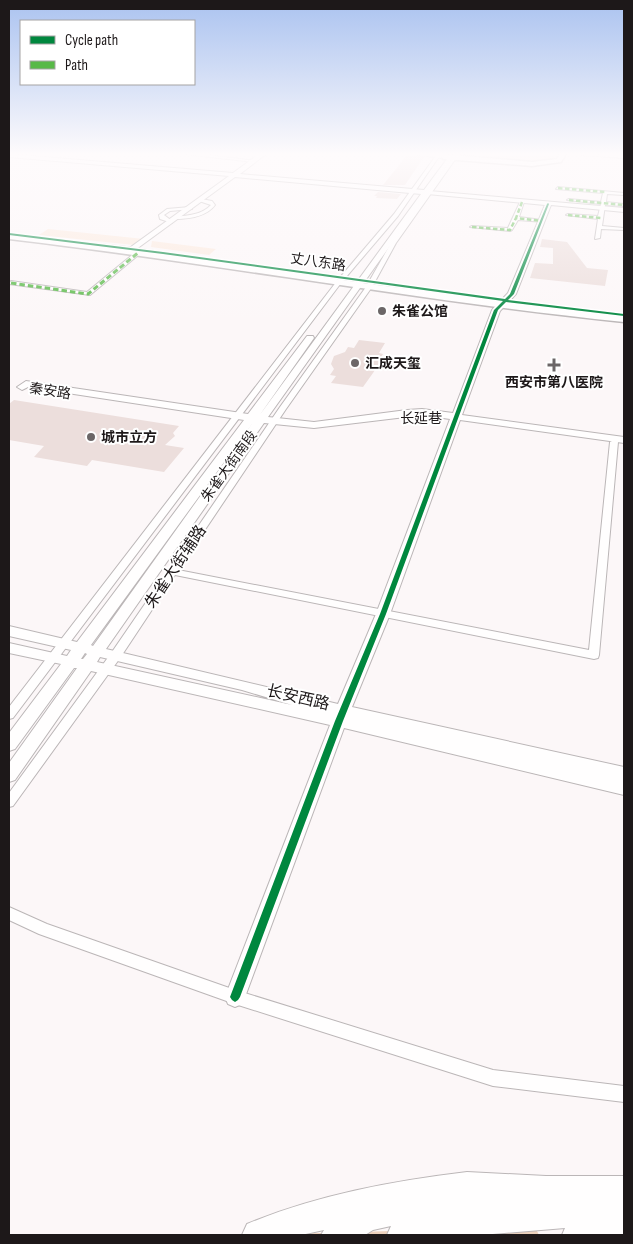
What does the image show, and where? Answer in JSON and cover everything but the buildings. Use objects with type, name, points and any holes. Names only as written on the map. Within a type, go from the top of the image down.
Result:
[{"type":"highway","points":[[258,1235],[288,1222],[400,1195],[467,1187],[624,1192]]},
{"type":"highway","points":[[337,1235],[368,1215],[456,1199],[546,1191]]},
{"type":"highway","points":[[403,1235],[426,1229],[564,1211],[624,1212]]},
{"type":"highway","points":[[578,1235],[624,1222]]},
{"type":"main road","name":"丈八东路","points":[[9,236],[135,251],[624,319]]},
{"type":"main road","name":"丈八东路","points":[[503,303],[624,315]]},
{"type":"street","points":[[166,212],[161,215],[162,218],[173,220],[203,212]]},
{"type":"street","points":[[10,283],[88,294],[135,251],[184,212]]},
{"type":"street","name":"朱雀大街辅路","points":[[9,715],[63,643],[255,420],[356,283],[372,246],[404,212]]},
{"type":"street","name":"朱雀大街南段","points":[[9,775],[88,655],[255,420],[408,212]]},
{"type":"street","points":[[472,227],[510,230],[518,212]]},
{"type":"street","points":[[235,998],[342,716],[383,614],[496,310],[512,294],[545,212]]},
{"type":"street","points":[[597,238],[602,212]]},
{"type":"street","points":[[568,215],[601,218]]},
{"type":"street","points":[[516,218],[542,220]]},
{"type":"street","points":[[599,227],[624,229]]},
{"type":"street","name":"秦安路","points":[[26,384],[255,420],[22,387],[26,384]]},
{"type":"street","name":"长延巷","points":[[255,420],[317,429],[408,416],[456,417],[621,442]]},
{"type":"street","name":"朱雀大街辅路","points":[[9,802],[116,655],[173,572],[255,420]]},
{"type":"street","points":[[173,572],[594,655],[621,442]]},
{"type":"street","name":"长安西路","points":[[9,631],[63,643],[88,655],[104,669],[624,774]]},
{"type":"street","name":"长安西路","points":[[9,648],[70,662],[88,655],[116,655],[342,716],[624,788]]},
{"type":"street","points":[[9,745],[70,662]]},
{"type":"street","points":[[9,913],[44,930],[235,998],[493,1078],[624,1094]]},
{"type":"shaded area","points":[[48,229],[144,239],[134,245],[39,235]]},
{"type":"shaded area","points":[[152,241],[216,249],[209,255],[151,247]]},
{"type":"shaded area","points":[[535,1227],[539,1235],[282,1235],[284,1234]]},
{"type":"marked path","points":[[518,212],[516,218],[542,221]]},
{"type":"marked path","points":[[568,215],[601,218]]},
{"type":"marked path","points":[[472,227],[510,230],[516,218]]},
{"type":"marked path","points":[[11,283],[88,294],[139,252]]},
{"type":"cycle path","points":[[235,997],[339,721],[383,614],[496,310],[512,294],[545,212]]},
{"type":"cycle path","points":[[9,234],[624,315]]},
{"type":"place","name":"朱雀公馆","points":[[382,311]]},
{"type":"place","name":"汇成天玺","points":[[355,363]]},
{"type":"place","name":"西安市第八医院","points":[[554,365]]},
{"type":"place","name":"城市立方","points":[[91,437]]}]
